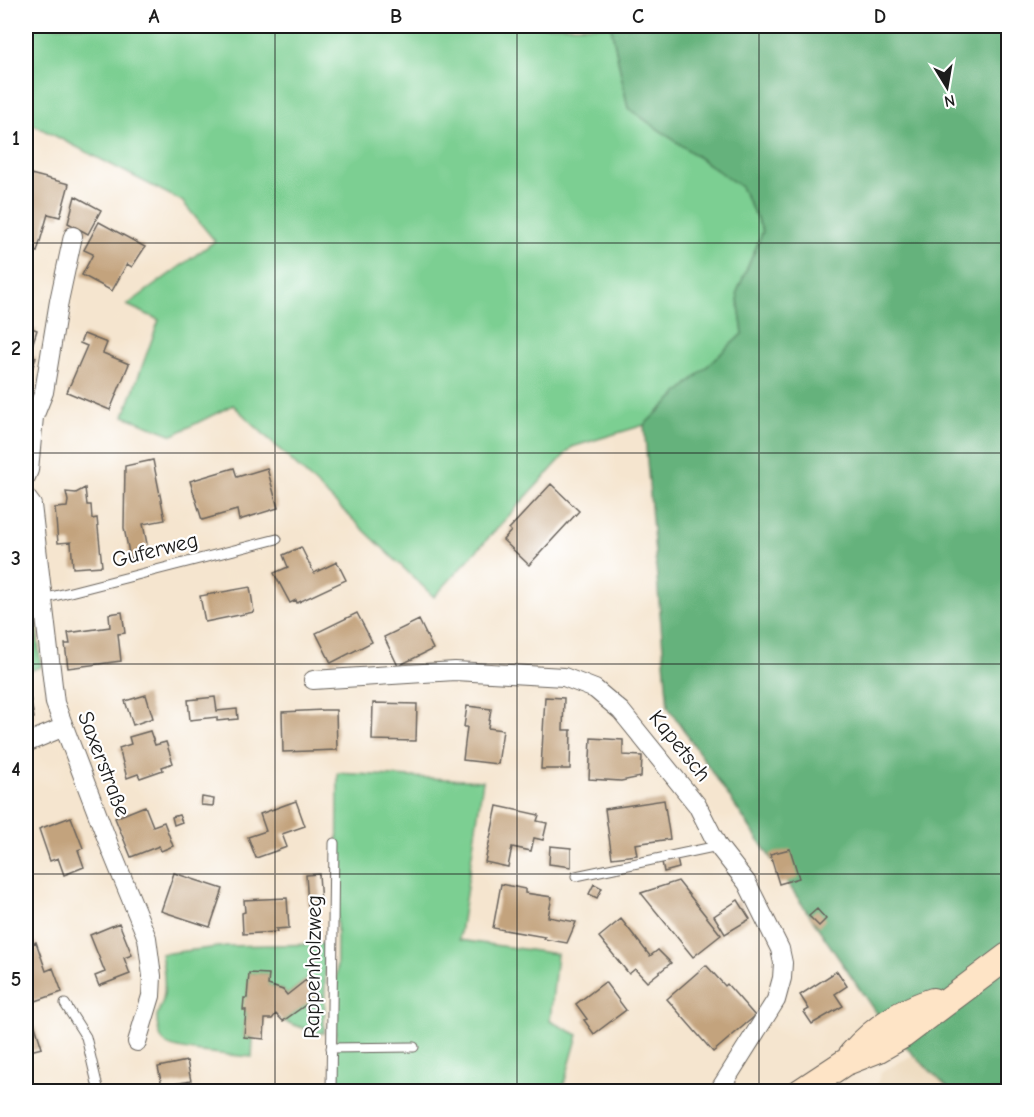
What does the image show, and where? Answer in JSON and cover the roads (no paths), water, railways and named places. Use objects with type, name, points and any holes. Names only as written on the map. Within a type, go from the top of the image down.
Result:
[{"type":"main road","points":[[800,1092],[844,1063],[880,1026],[918,1006],[957,994],[1008,956]]},
{"type":"street","points":[[26,477],[29,470],[34,417],[44,392],[59,301],[73,236]]},
{"type":"street","name":"Saxerstraße","points":[[26,497],[32,505],[54,693],[64,727],[147,938],[152,976],[151,996],[137,1042]]},
{"type":"street","name":"Kapetsch","points":[[314,680],[455,671],[564,677],[595,689],[621,711],[697,805],[718,846],[747,883],[780,948],[783,978],[776,1000],[718,1092]]},
{"type":"street","points":[[26,743],[64,727]]},
{"type":"lane","name":"Guferweg","points":[[43,598],[278,539]]},
{"type":"lane","name":"Rappenholzweg","points":[[331,1092],[333,843]]},
{"type":"lane","points":[[576,876],[718,846]]},
{"type":"lane","points":[[65,1004],[86,1037],[99,1092]]},
{"type":"lane","points":[[331,1048],[414,1047]]}]
